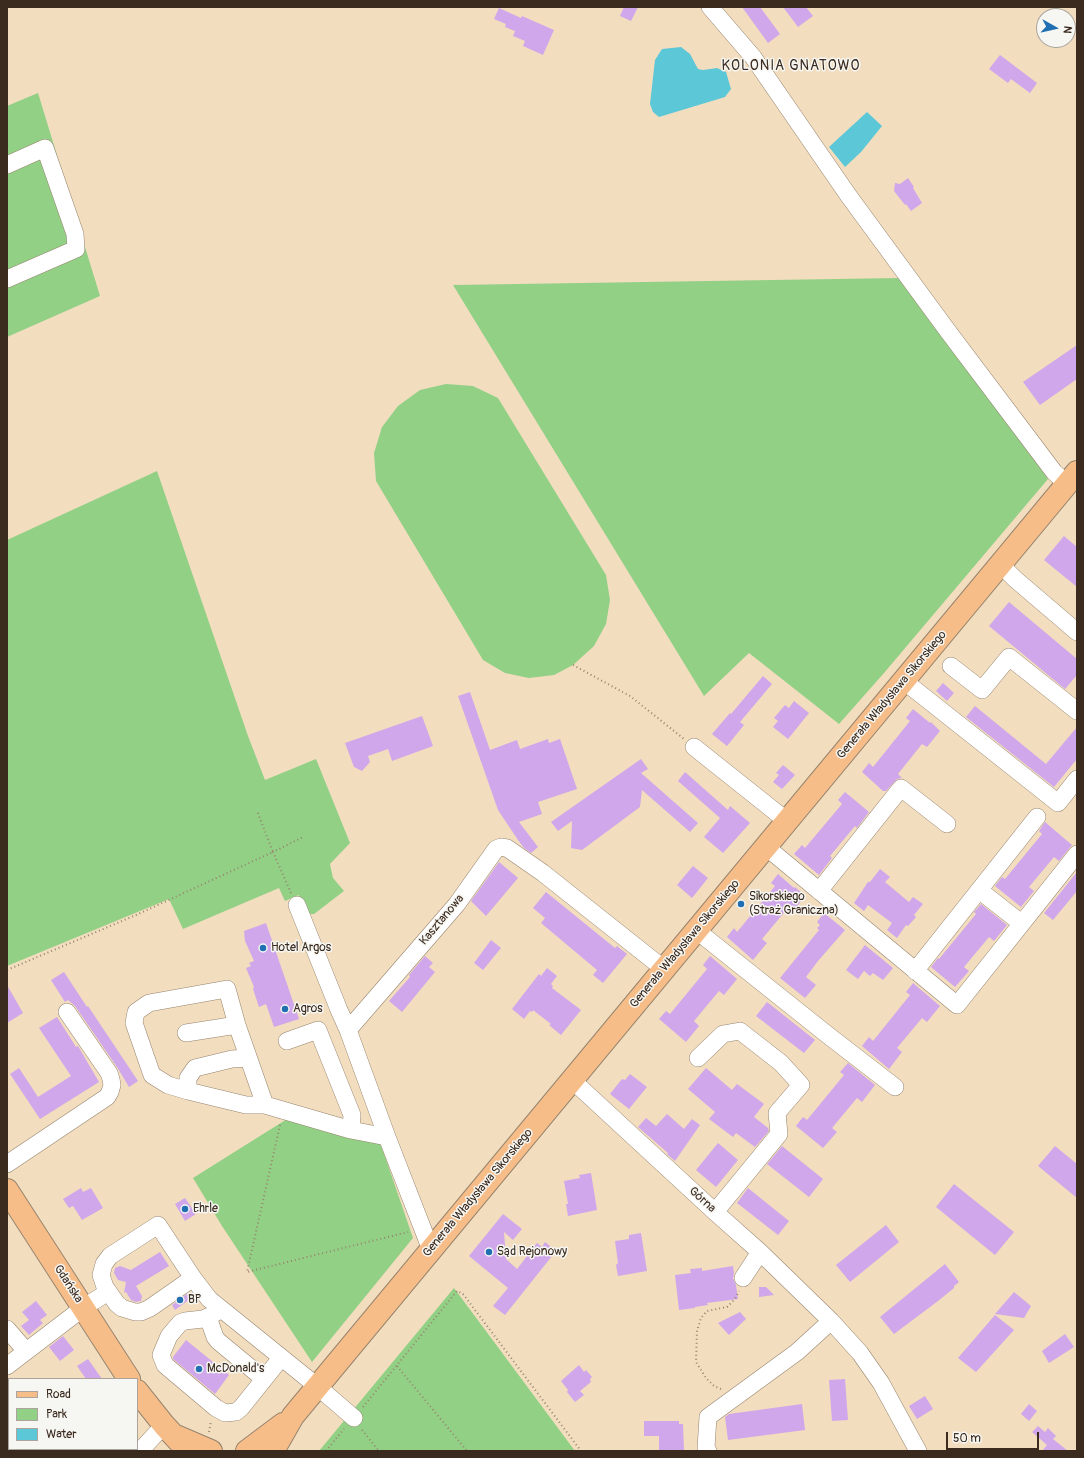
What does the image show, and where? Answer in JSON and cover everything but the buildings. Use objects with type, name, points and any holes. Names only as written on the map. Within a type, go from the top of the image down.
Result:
[{"type":"main road","name":"Generała Władysława Sikorskiego","points":[[273,1451],[293,1416],[1072,478]]},
{"type":"main road","name":"Gdańska","points":[[7,1190],[128,1378]]},
{"type":"main road","points":[[138,1392],[175,1437],[211,1451]]},
{"type":"main road","name":"Generała Władysława Sikorskiego","points":[[248,1451],[293,1416]]},
{"type":"street","points":[[710,7],[753,57],[848,195],[1054,472],[1072,478]]},
{"type":"street","points":[[7,165],[45,148],[75,234],[76,249],[7,279]]},
{"type":"street","points":[[1000,565],[1077,632]]},
{"type":"street","points":[[951,666],[982,690],[1009,657],[1077,711]]},
{"type":"street","points":[[904,681],[1058,803],[1077,779]]},
{"type":"street","points":[[694,747],[787,821]]},
{"type":"street","points":[[819,892],[901,788],[947,824]]},
{"type":"street","points":[[915,971],[1037,817]]},
{"type":"street","points":[[765,846],[957,1005],[1077,854]]},
{"type":"street","name":"Kasztanowa","points":[[348,1030],[456,904],[496,849],[501,847],[506,848],[543,873],[664,968]]},
{"type":"street","points":[[979,890],[1021,923]]},
{"type":"street","points":[[296,905],[348,1030],[430,1250]]},
{"type":"street","points":[[696,930],[895,1087]]},
{"type":"street","points":[[265,1105],[237,1025],[227,989],[149,1003],[136,1012],[134,1023],[152,1075],[168,1085],[246,1105],[265,1105],[351,1130],[387,1137]]},
{"type":"street","points":[[7,1164],[107,1097],[110,1092],[112,1079],[109,1073],[67,1012]]},
{"type":"street","points":[[186,1033],[237,1025]]},
{"type":"street","points":[[287,1041],[318,1030],[352,1115],[351,1130]]},
{"type":"street","points":[[698,1058],[724,1034],[740,1032],[781,1063],[801,1085],[777,1113],[779,1134],[715,1212]]},
{"type":"street","points":[[188,1091],[188,1078],[195,1068],[232,1059],[248,1058]]},
{"type":"street","name":"Górna","points":[[572,1080],[760,1252],[831,1321],[860,1353],[881,1383],[918,1451]]},
{"type":"street","points":[[193,1278],[160,1302],[141,1312],[128,1311],[116,1304],[102,1281],[101,1275],[102,1269],[107,1260],[114,1253],[158,1224],[204,1293],[215,1313],[281,1358],[354,1418]]},
{"type":"street","points":[[743,1278],[760,1252]]},
{"type":"street","points":[[7,1366],[83,1308],[108,1292]]},
{"type":"street","points":[[215,1313],[180,1323],[167,1341],[161,1355],[165,1365],[216,1408],[225,1413],[234,1412],[241,1408],[281,1358]]},
{"type":"street","points":[[215,1313],[215,1337],[264,1379]]},
{"type":"street","points":[[708,1451],[706,1448],[708,1417],[797,1352],[831,1321]]},
{"type":"street","points":[[7,1329],[26,1351]]},
{"type":"street","points":[[140,1451],[175,1437]]},
{"type":"path","points":[[573,665],[630,696],[694,747]]},
{"type":"path","points":[[257,811],[296,905]]},
{"type":"path","points":[[7,970],[136,915],[303,837]]},
{"type":"path","points":[[283,1110],[247,1272],[413,1231]]},
{"type":"path","points":[[736,1397],[714,1386],[699,1368],[696,1362],[697,1331],[701,1318],[707,1311],[727,1307],[735,1299],[743,1278]]},
{"type":"path","points":[[326,1451],[457,1292],[463,1294],[581,1451]]},
{"type":"path","points":[[396,1366],[467,1451]]},
{"type":"path","points":[[354,1418],[378,1451]]},
{"type":"green space","points":[[38,93],[100,296],[7,337],[7,106]]},
{"type":"green space","points":[[900,278],[1048,479],[839,724],[749,653],[704,696],[453,285]]},
{"type":"green space","points":[[446,384],[473,386],[498,398],[606,575],[610,600],[606,624],[594,646],[573,665],[554,675],[529,678],[505,673],[483,660],[376,481],[374,453],[382,427],[398,406],[420,390]]},
{"type":"green space","points":[[157,471],[248,736],[265,780],[316,759],[350,843],[330,864],[333,878],[344,891],[314,914],[303,914],[299,895],[285,901],[279,888],[183,929],[169,899],[7,966],[7,540]]},
{"type":"green space","points":[[287,1119],[380,1142],[413,1238],[312,1362],[222,1226],[193,1178]]},
{"type":"green space","points":[[454,1288],[575,1451],[319,1451]]},
{"type":"water","points":[[681,47],[690,54],[698,69],[703,70],[717,68],[726,72],[731,89],[725,97],[659,117],[653,112],[650,104],[655,60],[662,49]]},
{"type":"water","points":[[867,112],[882,126],[861,152],[845,167],[829,147]]},
{"type":"place","name":"Sikorskiego (Straż Graniczna)","points":[[741,904]]},
{"type":"place","name":"Hotel Argos","points":[[263,948]]},
{"type":"place","name":"Agros","points":[[285,1009]]},
{"type":"place","name":"Ehrle","points":[[185,1209]]},
{"type":"place","name":"Sąd Rejonowy","points":[[489,1252]]},
{"type":"place","name":"BP","points":[[180,1300]]},
{"type":"place","name":"McDonald's","points":[[199,1369]]},
{"type":"district","name":"KOLONIA GNATOWO","points":[[791,66]]}]
